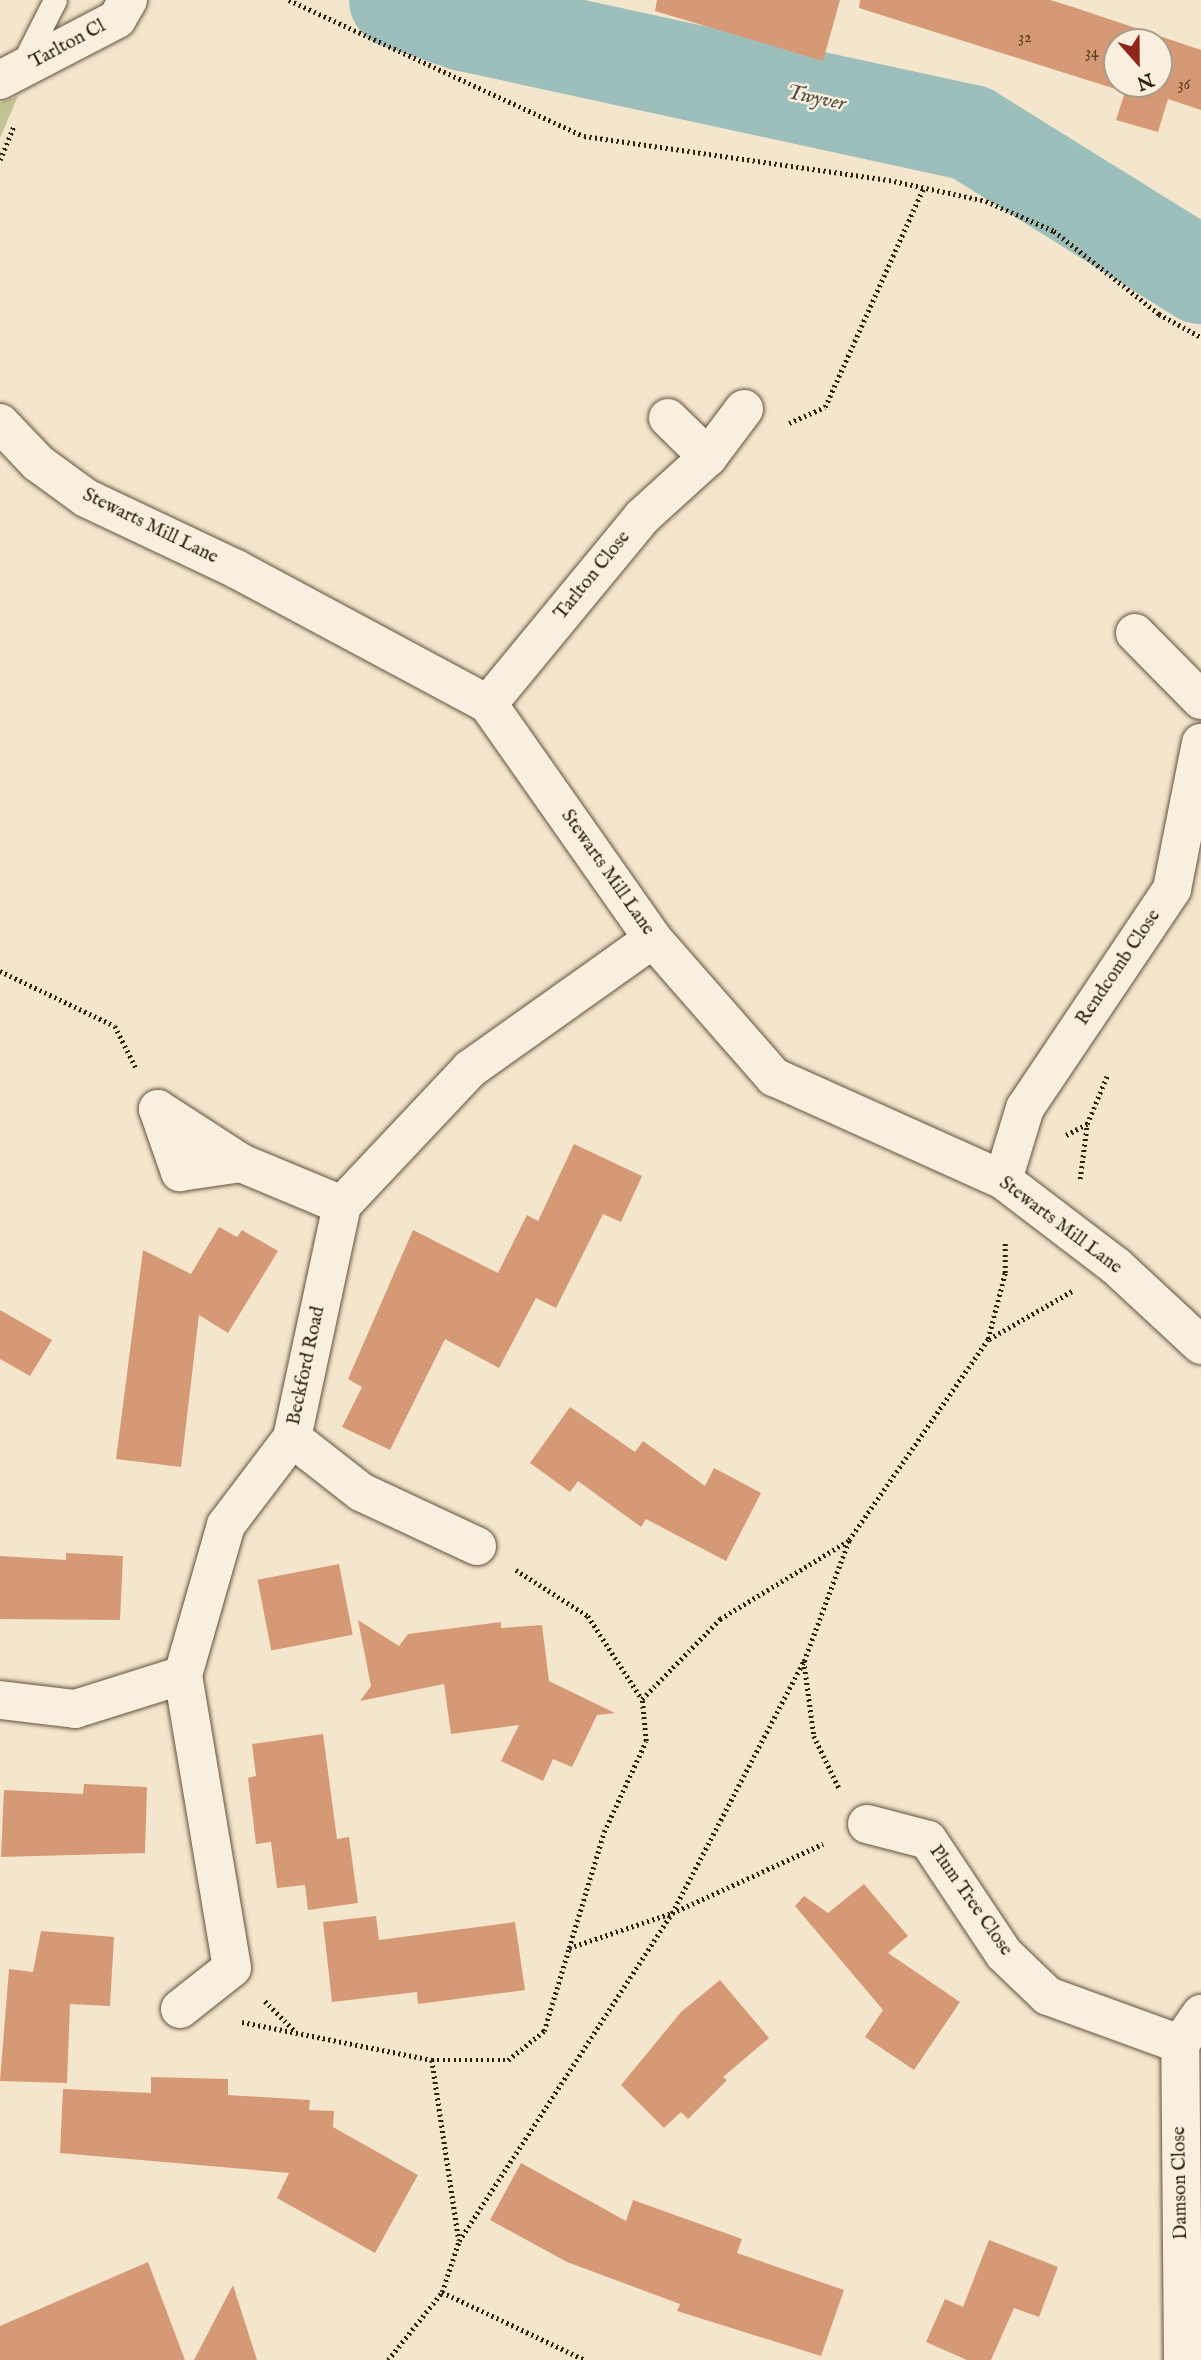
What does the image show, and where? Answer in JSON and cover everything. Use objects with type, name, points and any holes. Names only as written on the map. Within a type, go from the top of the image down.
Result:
[{"type":"street","name":"Tarlton Cl","points":[[10,75],[117,19],[128,0]]},
{"type":"street","name":"Tarlton Close","points":[[488,704],[642,517],[708,457],[744,409]]},
{"type":"street","points":[[668,418],[708,457]]},
{"type":"street","name":"Stewarts Mill Lane","points":[[0,423],[38,463],[86,498],[236,569],[488,704],[653,939],[775,1077],[1003,1180],[1116,1266],[1201,1345]]},
{"type":"street","points":[[1135,633],[1201,700]]},
{"type":"street","name":"Rendcomb Close","points":[[1003,1180],[1025,1108],[1172,889],[1201,743]]},
{"type":"street","points":[[158,1109],[242,1163],[342,1205],[470,1069],[653,939]]},
{"type":"street","name":"Beckford Road","points":[[180,2009],[232,1968],[183,1675],[226,1525],[292,1438],[342,1205]]},
{"type":"street","points":[[292,1438],[361,1492],[477,1546]]},
{"type":"street","points":[[0,1700],[75,1709],[183,1675]]},
{"type":"street","name":"Plum Tree Close","points":[[867,1825],[928,1840],[1004,1954],[1048,1996],[1180,2044]]},
{"type":"street","points":[[1180,2044],[1201,2014]]},
{"type":"street","name":"Damson Close","points":[[1180,2044],[1183,2360]]},
{"type":"lane","points":[[10,75],[55,0]]},
{"type":"path","points":[[289,0],[584,135],[986,201],[1054,231],[1159,314],[1201,337]]},
{"type":"path","points":[[778,427],[825,407],[923,189]]},
{"type":"path","points":[[0,971],[115,1026],[158,1109]]},
{"type":"path","points":[[388,2360],[442,2292],[459,2241],[672,1913],[804,1661],[849,1540],[988,1339],[1005,1273],[1003,1180]]},
{"type":"path","points":[[988,1339],[1116,1266]]},
{"type":"path","points":[[642,1699],[720,1619],[849,1540]]},
{"type":"path","points":[[180,2009],[432,2060],[509,2060],[544,2031],[604,1832],[646,1741],[642,1699],[588,1616],[477,1546]]},
{"type":"path","points":[[569,1948],[672,1913],[867,1825],[835,1782],[814,1736],[804,1661]]},
{"type":"path","points":[[432,2060],[459,2241]]},
{"type":"path","points":[[442,2292],[585,2360]]},
{"type":"green space","points":[[18,96],[0,138],[0,103]]},
{"type":"building","points":[[657,0],[840,0],[823,61],[655,11]]},
{"type":"building","points":[[860,0],[1050,0],[1136,28],[1103,28],[1103,85],[859,8]]},
{"type":"building","points":[[1173,41],[1201,50],[1201,110],[1168,99],[1158,132],[1116,120],[1123,98],[1173,98]]},
{"type":"building","points":[[574,1144],[642,1176],[621,1222],[603,1214],[556,1308],[536,1298],[499,1368],[445,1339],[390,1450],[342,1427],[362,1387],[348,1379],[413,1230],[498,1273],[527,1215],[538,1221]]},
{"type":"building","points":[[219,1227],[237,1237],[242,1230],[278,1251],[228,1333],[199,1315],[181,1467],[116,1459],[143,1250],[191,1274]]},
{"type":"building","points":[[0,1310],[52,1340],[30,1376],[0,1359]]},
{"type":"building","points":[[570,1407],[635,1452],[643,1441],[705,1486],[714,1468],[761,1493],[726,1561],[646,1519],[641,1527],[578,1481],[570,1492],[530,1463]]},
{"type":"building","points":[[66,1553],[123,1556],[120,1620],[0,1619],[0,1556],[66,1560]]},
{"type":"building","points":[[339,1564],[353,1635],[271,1651],[258,1580]]},
{"type":"building","points":[[358,1620],[399,1646],[408,1634],[501,1622],[501,1628],[542,1625],[549,1681],[615,1713],[597,1715],[572,1767],[553,1759],[543,1781],[501,1761],[519,1725],[451,1734],[444,1684],[360,1701],[371,1686]]},
{"type":"building","points":[[323,1734],[337,1839],[349,1837],[358,1903],[308,1910],[305,1885],[277,1888],[271,1842],[256,1844],[248,1778],[256,1776],[252,1744]]},
{"type":"building","points":[[84,1784],[147,1787],[145,1853],[1,1857],[4,1790],[83,1794]]},
{"type":"building","points":[[864,1884],[908,1936],[888,1953],[960,2002],[914,2070],[865,2037],[883,2010],[795,1906],[804,1896],[828,1913]]},
{"type":"building","points":[[376,1916],[379,1940],[515,1922],[525,1990],[418,2004],[417,1992],[332,2002],[323,1922]]},
{"type":"building","points":[[41,1931],[114,1937],[110,2006],[70,2004],[67,2083],[0,2081],[9,1969],[33,1972]]},
{"type":"building","points":[[720,1980],[769,2038],[723,2077],[727,2080],[688,2119],[681,2112],[664,2128],[621,2085],[681,2012]]},
{"type":"building","points":[[151,2077],[228,2079],[228,2095],[310,2100],[309,2110],[334,2111],[333,2127],[418,2175],[375,2253],[277,2198],[289,2173],[60,2153],[63,2089],[151,2093]]},
{"type":"building","points":[[521,2163],[626,2221],[633,2200],[742,2239],[737,2253],[844,2290],[821,2356],[677,2311],[680,2304],[567,2262],[490,2220]]},
{"type":"building","points":[[989,2240],[1058,2267],[1039,2317],[1014,2308],[991,2360],[967,2360],[926,2342],[945,2299],[963,2307]]},
{"type":"building","points":[[148,2262],[185,2360],[0,2360],[0,2326]]},
{"type":"building","points":[[233,2285],[257,2360],[194,2360]]},
{"type":"waterway","name":"Twyver","points":[[397,0],[464,23],[971,133],[1201,276]]}]
